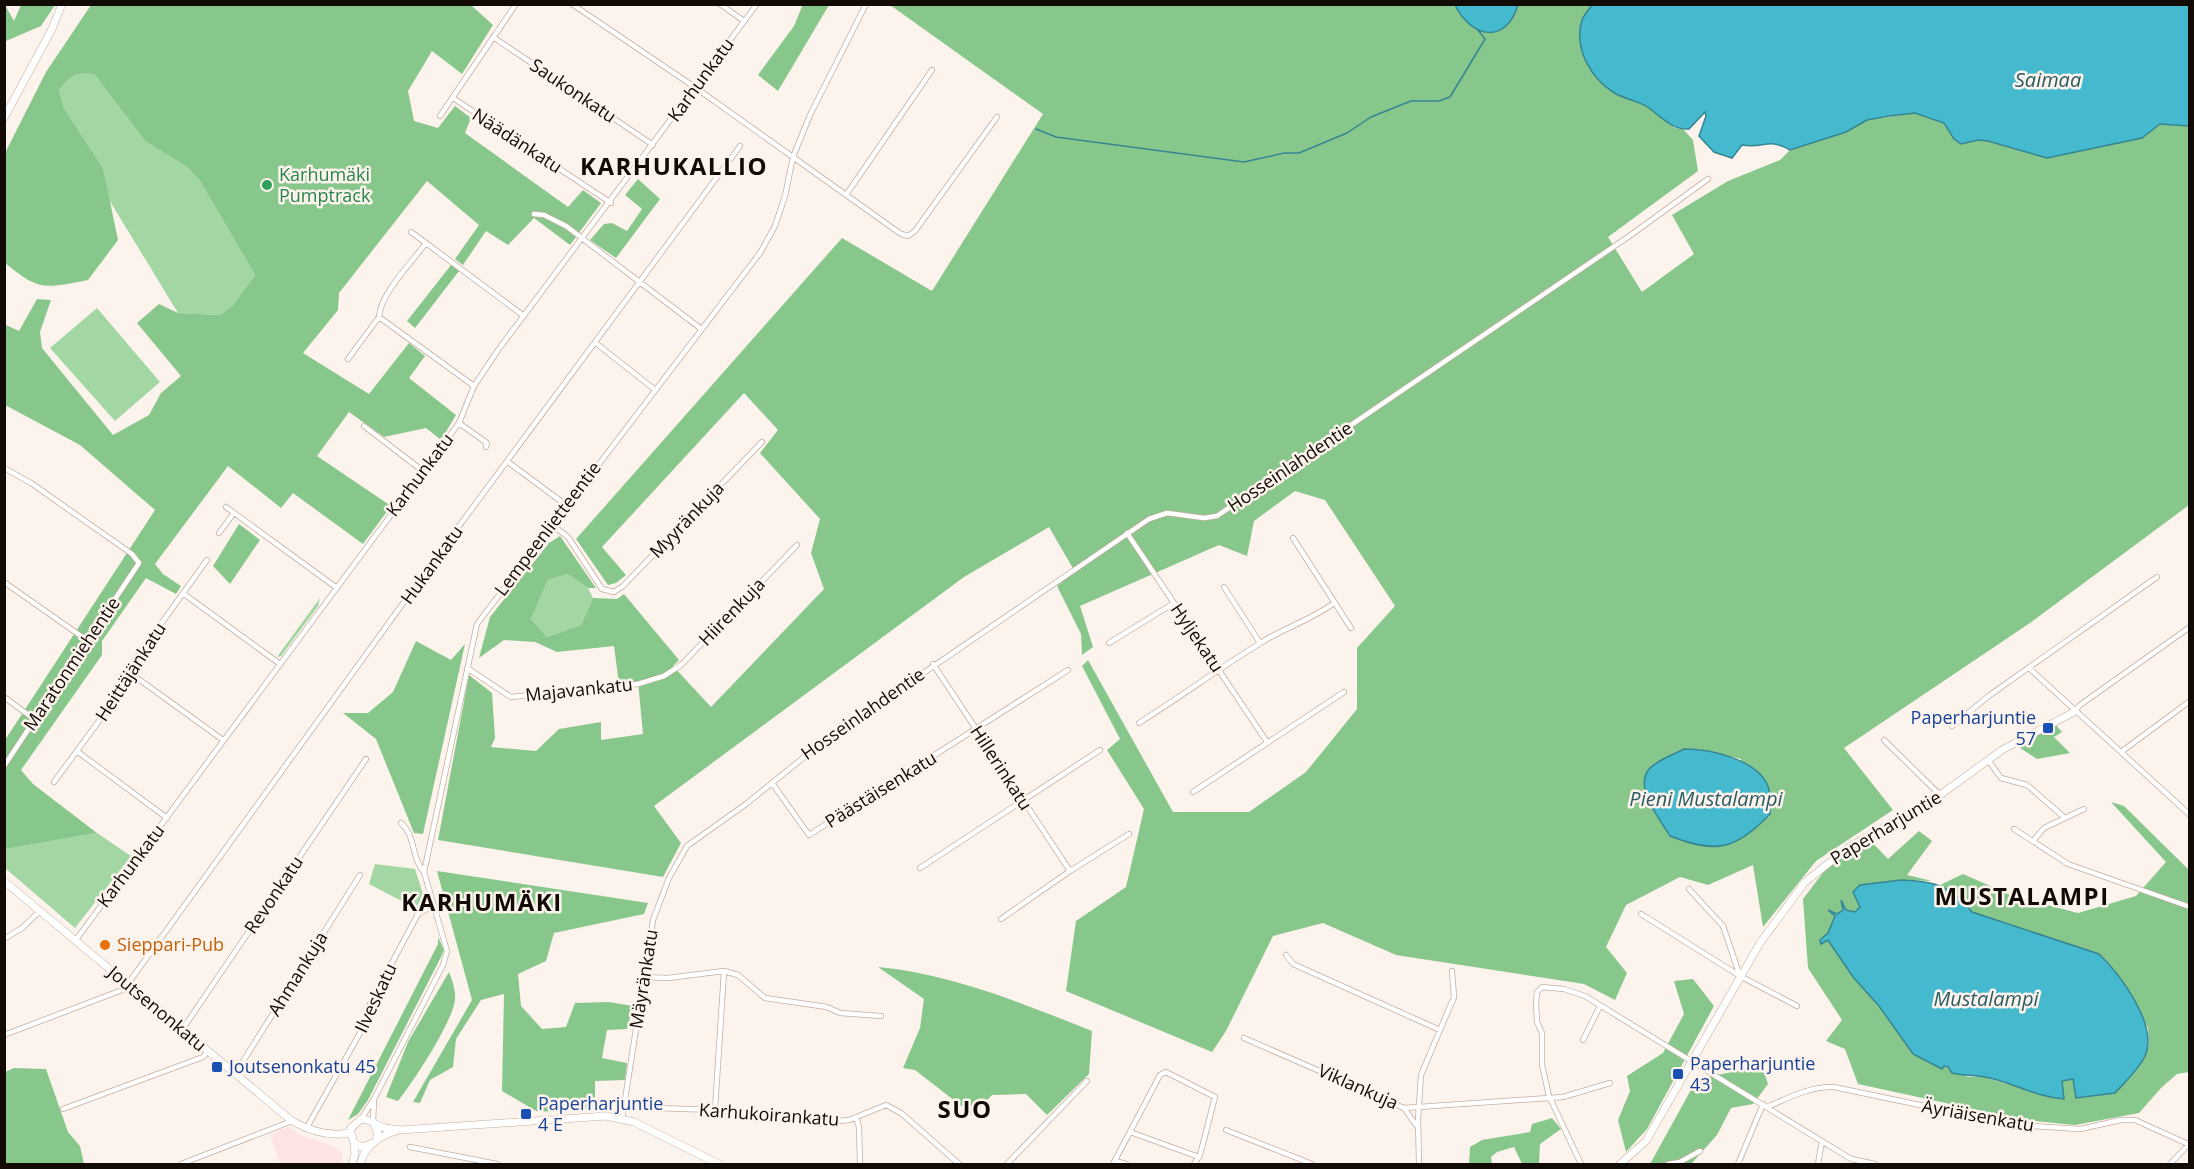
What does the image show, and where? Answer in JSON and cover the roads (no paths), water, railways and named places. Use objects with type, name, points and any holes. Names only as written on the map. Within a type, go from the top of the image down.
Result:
[{"type":"street","points":[[4,118],[52,29],[62,4]]},
{"type":"street","points":[[440,116],[516,4]]},
{"type":"street","points":[[572,4],[696,88],[901,234],[908,236],[915,231],[997,117]]},
{"type":"street","points":[[720,4],[744,21]]},
{"type":"street","name":"Karhunkatu","points":[[75,941],[459,423],[474,386],[757,4]]},
{"type":"street","name":"Lempeenlietteentie","points":[[361,1119],[374,1099],[443,965],[447,951],[424,872],[477,624],[700,328],[760,253],[776,226],[793,157],[810,115],[866,4]]},
{"type":"street","name":"Saukonkatu","points":[[493,37],[653,145]]},
{"type":"street","points":[[846,195],[932,70]]},
{"type":"street","name":"Näädänkatu","points":[[453,98],[611,202]]},
{"type":"street","name":"Hukankatu","points":[[128,985],[740,146]]},
{"type":"street","name":"Hosseinlahdentie","points":[[687,846],[772,783],[808,752],[933,664],[1149,519],[1167,513],[1204,518],[1217,516],[1628,237],[1708,179]]},
{"type":"street","points":[[534,214],[554,219],[700,328]]},
{"type":"street","points":[[411,232],[524,316]]},
{"type":"street","points":[[348,359],[379,317],[379,309],[386,297],[426,243]]},
{"type":"street","points":[[379,317],[474,386]]},
{"type":"street","points":[[597,344],[654,389]]},
{"type":"street","points":[[459,423],[487,443],[486,447]]},
{"type":"street","points":[[364,426],[423,471]]},
{"type":"street","name":"Myyränkuja","points":[[551,524],[568,537],[602,589],[608,593],[624,586],[762,442]]},
{"type":"street","points":[[508,462],[566,506]]},
{"type":"street","name":"Maratonmiehentie","points":[[4,468],[31,483],[132,555],[139,563],[4,766]]},
{"type":"street","points":[[226,507],[337,588]]},
{"type":"street","points":[[219,533],[234,513]]},
{"type":"street","name":"Hyljekatu","points":[[1128,533],[1267,742]]},
{"type":"street","points":[[1293,538],[1351,628]]},
{"type":"street","name":"Hiirenkuja","points":[[664,676],[681,664],[797,545]]},
{"type":"street","name":"Heittäjänkatu","points":[[54,782],[133,675],[135,660],[207,560]]},
{"type":"street","points":[[1952,726],[2028,668],[2157,577]]},
{"type":"street","points":[[4,582],[88,641]]},
{"type":"street","points":[[1224,587],[1260,643]]},
{"type":"street","points":[[184,594],[280,664]]},
{"type":"street","points":[[1109,643],[1174,603]]},
{"type":"street","points":[[1139,723],[1260,643],[1285,628],[1316,617],[1334,603]]},
{"type":"street","name":"Paperharjuntie","points":[[1620,1164],[1646,1141],[1740,976],[1779,914],[1822,866],[1849,847],[1940,795],[1988,760],[2032,733],[2074,712],[2080,705],[2190,627]]},
{"type":"street","name":"Hillerinkatu","points":[[933,664],[1070,871]]},
{"type":"street","name":"Majavankatu","points":[[466,668],[511,697],[638,684],[664,676]]},
{"type":"street","points":[[2028,668],[2190,815]]},
{"type":"street","points":[[976,729],[1068,670]]},
{"type":"street","points":[[133,675],[223,741]]},
{"type":"street","points":[[1193,792],[1344,692]]},
{"type":"street","points":[[4,697],[34,719]]},
{"type":"street","points":[[2121,752],[2190,701]]},
{"type":"street","name":"Päästäisenkatu","points":[[772,783],[809,835],[976,729]]},
{"type":"street","points":[[1884,740],[1940,795]]},
{"type":"street","points":[[920,868],[1100,750]]},
{"type":"street","points":[[78,752],[167,818]]},
{"type":"street","name":"Revonkatu","points":[[182,1030],[366,759]]},
{"type":"street","points":[[1988,760],[2001,778],[2027,785],[2065,818]]},
{"type":"street","points":[[2032,841],[2039,831],[2084,809]]},
{"type":"street","points":[[401,823],[410,836],[419,867],[424,872]]},
{"type":"street","points":[[2014,829],[2068,864],[2190,907]]},
{"type":"street","points":[[1001,919],[1070,871],[1129,834]]},
{"type":"street","name":"Mäyränkatu","points":[[622,1119],[626,1107],[653,920],[669,878],[687,846]]},
{"type":"street","name":"Ahmankuja","points":[[235,1074],[360,875]]},
{"type":"street","name":"Joutsenonkatu","points":[[4,881],[292,1121],[306,1129],[327,1134],[349,1133]]},
{"type":"street","points":[[1689,889],[1723,926],[1740,976]]},
{"type":"street","name":"Ilveskatu","points":[[306,1129],[365,1024],[369,1006],[418,914],[434,905]]},
{"type":"street","points":[[4,939],[22,928],[39,912]]},
{"type":"street","points":[[1641,914],[1740,976],[1797,1006]]},
{"type":"street","points":[[1286,955],[1293,964],[1440,1030]]},
{"type":"street","points":[[644,977],[668,978],[724,971],[738,975],[765,998],[827,1007],[840,1013],[881,1016]]},
{"type":"street","points":[[715,1110],[724,971]]},
{"type":"street","points":[[1419,1164],[1421,1075],[1454,997],[1452,971]]},
{"type":"street","points":[[4,1035],[122,990],[128,985]]},
{"type":"street","points":[[1581,1164],[1548,1096],[1542,1065],[1542,1033],[1537,1022],[1536,1003],[1539,989],[1546,986],[1585,996],[1851,1159],[1875,1164]]},
{"type":"street","points":[[1584,1040],[1600,1006]]},
{"type":"street","name":"Viklankuja","points":[[1244,1038],[1404,1108],[1578,1094],[1610,1083]]},
{"type":"street","points":[[63,1110],[203,1057],[208,1052]]},
{"type":"street","points":[[1126,1164],[1114,1163],[1160,1075],[1166,1072],[1213,1095],[1214,1102],[1199,1157],[1194,1164]]},
{"type":"street","points":[[1007,1164],[1087,1081]]},
{"type":"street","name":"Äyriäisenkatu","points":[[1765,1105],[1824,1086],[2015,1125],[2080,1129],[2121,1120],[2135,1120],[2189,1143]]},
{"type":"street","name":"Lempeenlietteentie","points":[[373,1122],[374,1099]]},
{"type":"street","name":"Karhukoirankatu","points":[[626,1107],[715,1110],[837,1121],[856,1117],[886,1105],[902,1113],[959,1164]]},
{"type":"street","points":[[1738,1164],[1765,1105]]},
{"type":"street","points":[[1404,1108],[1414,1120],[1418,1130]]},
{"type":"street","points":[[360,1164],[365,1152],[382,1136],[402,1130],[606,1116],[622,1119],[654,1131],[719,1164]]},
{"type":"street","points":[[856,1117],[859,1127],[860,1164]]},
{"type":"street","points":[[352,1164],[356,1154],[349,1133],[352,1125],[361,1119],[383,1127],[402,1130]]},
{"type":"street","points":[[181,1164],[292,1121]]},
{"type":"street","points":[[354,1143],[363,1147],[375,1142],[378,1133],[373,1122]]},
{"type":"street","points":[[1226,1131],[1312,1164]]},
{"type":"street","points":[[1130,1132],[1199,1157]]},
{"type":"street","points":[[1818,1164],[1822,1141]]},
{"type":"street","points":[[2170,1164],[2189,1143]]},
{"type":"street","points":[[410,1147],[497,1164]]},
{"type":"street","points":[[1668,1164],[1680,1162],[1700,1150]]},
{"type":"water","points":[[1455,5],[1518,5],[1513,18],[1505,27],[1488,32],[1470,25]]},
{"type":"water","name":"Saimaa","points":[[1592,5],[2189,5],[2189,126],[2160,124],[2142,138],[2047,158],[1988,141],[1978,140],[1961,144],[1954,139],[1944,123],[1915,113],[1867,120],[1846,132],[1790,150],[1776,144],[1742,145],[1732,158],[1714,152],[1699,136],[1706,116],[1705,112],[1689,129],[1683,129],[1666,122],[1646,106],[1616,94],[1599,81],[1587,63],[1580,42],[1582,20]]},
{"type":"water","name":"Pieni Mustalampi","points":[[1684,749],[1707,751],[1732,757],[1754,769],[1768,786],[1770,814],[1736,842],[1724,845],[1700,845],[1670,836],[1651,805],[1644,779],[1654,765]]},
{"type":"water","name":"Mustalampi","points":[[1901,880],[1941,886],[1957,896],[1972,912],[2099,954],[2117,974],[2135,1001],[2147,1030],[2148,1044],[2145,1056],[2136,1071],[2115,1093],[2076,1098],[2073,1079],[2062,1081],[2064,1099],[2053,1098],[1995,1079],[1952,1073],[1948,1067],[1944,1066],[1942,1069],[1913,1054],[1879,1006],[1853,977],[1828,940],[1821,944],[1820,940],[1828,933],[1835,916],[1828,910],[1837,914],[1843,910],[1841,900],[1846,910],[1855,912],[1860,907],[1853,892],[1860,885]]},
{"type":"waterway","points":[[1036,129],[1056,137],[1244,162],[1284,153],[1299,153],[1347,133],[1371,117],[1411,101],[1439,101],[1450,97],[1485,39],[1477,29]]},
{"type":"place","name":"Karhumäki Pumptrack","points":[[267,185]]},
{"type":"place","name":"Paperharjuntie 57","points":[[2048,728]]},
{"type":"place","name":"Sieppari-Pub","points":[[105,945]]},
{"type":"place","name":"Joutsenonkatu 45","points":[[217,1067]]},
{"type":"place","name":"Paperharjuntie 43","points":[[1678,1074]]},
{"type":"place","name":"Paperharjuntie 4 E","points":[[526,1114]]},
{"type":"district","name":"KARHUKALLIO","points":[[674,167]]},
{"type":"district","name":"MUSTALAMPI","points":[[2022,897]]},
{"type":"district","name":"KARHUMÄKI","points":[[482,903]]},
{"type":"district","name":"SUO","points":[[965,1110]]}]
